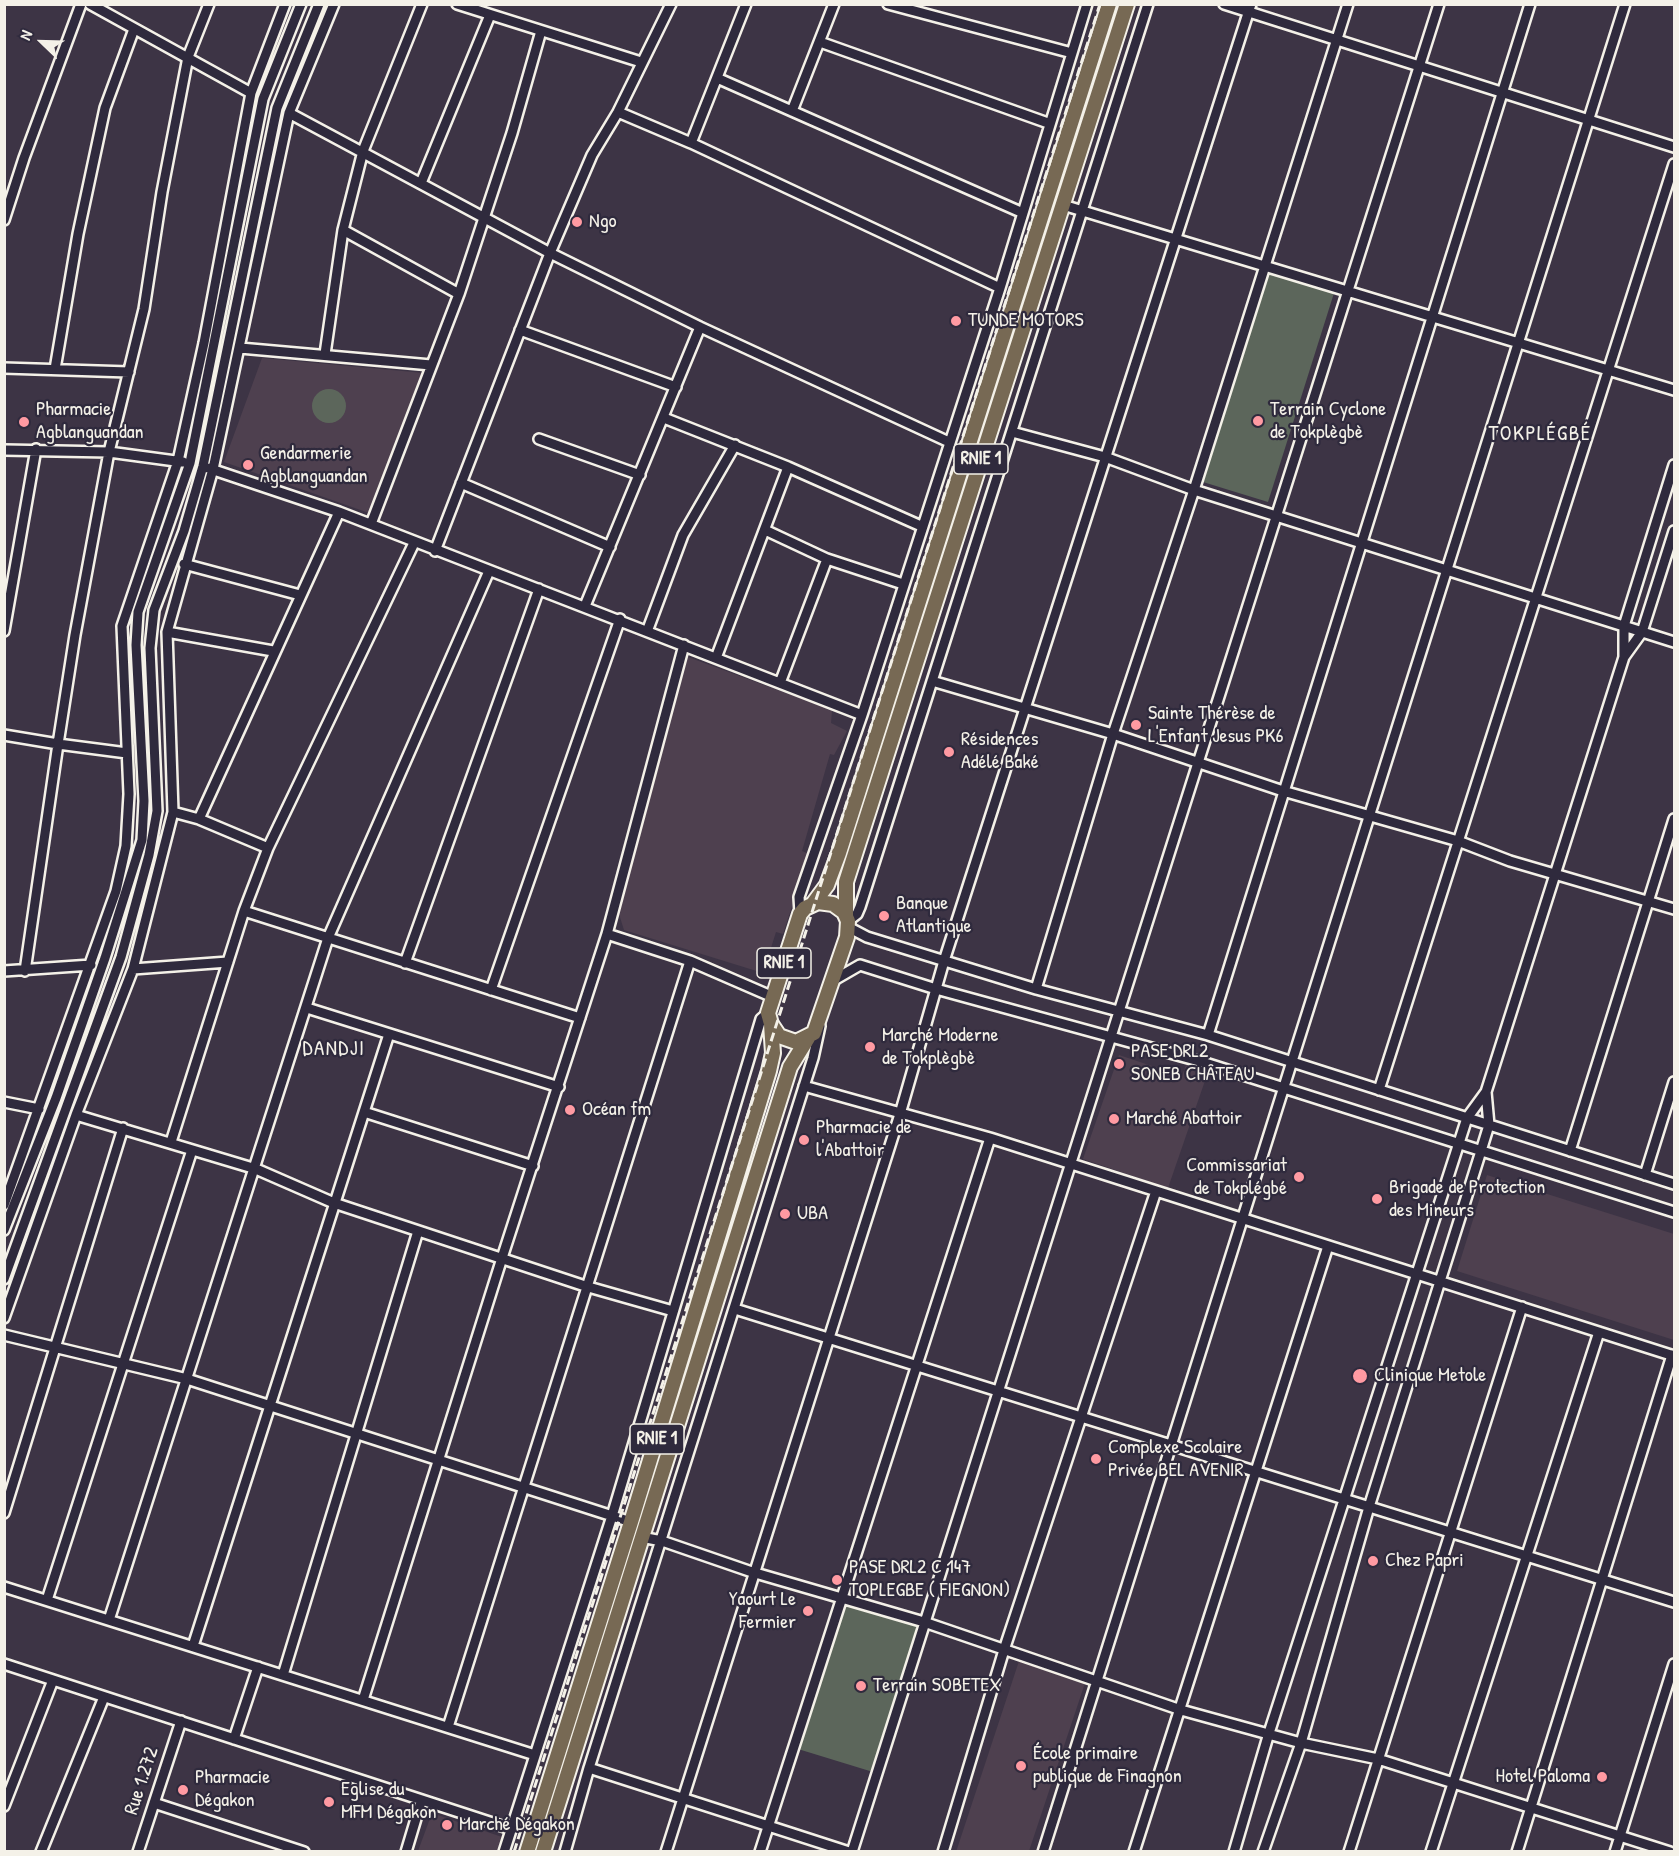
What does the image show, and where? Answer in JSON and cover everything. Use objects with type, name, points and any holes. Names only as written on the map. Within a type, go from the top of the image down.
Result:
[{"type":"highway","name":"RNIE 1","points":[[526,1851],[631,1522],[769,1071],[773,1053],[770,1018],[773,997],[800,914],[813,903],[831,876],[1109,4]]},
{"type":"highway","name":"RNIE 1","points":[[543,1851],[790,1067],[808,1038],[814,1033],[834,980],[847,921],[846,882],[1127,4]]},
{"type":"highway","points":[[813,903],[832,904],[847,921]]},
{"type":"highway","points":[[770,1018],[779,1036],[796,1042],[808,1038]]},
{"type":"street","points":[[4,220],[24,158],[81,4]]},
{"type":"street","points":[[90,4],[251,93]]},
{"type":"street","points":[[25,971],[75,635],[109,452],[144,309],[188,57],[209,4]]},
{"type":"street","points":[[4,1204],[116,891],[126,846],[129,794],[122,626],[178,460],[204,343],[251,93],[285,4]]},
{"type":"street","points":[[4,1230],[56,1098],[105,958],[142,840],[144,801],[136,645],[138,612],[190,463],[263,99],[301,4]]},
{"type":"street","points":[[4,1279],[121,957],[149,855],[157,812],[150,648],[154,610],[183,531],[203,466],[277,108],[319,4]]},
{"type":"street","points":[[4,1318],[75,1115],[133,969],[173,812],[166,632],[213,469],[289,112],[334,4]]},
{"type":"street","points":[[325,354],[343,230],[363,151],[422,4]]},
{"type":"street","points":[[457,4],[641,62]]},
{"type":"street","points":[[435,551],[550,253],[592,155],[618,112],[671,4]]},
{"type":"street","points":[[691,143],[746,4]]},
{"type":"street","points":[[792,111],[834,4]]},
{"type":"street","points":[[888,4],[1072,53]]},
{"type":"street","points":[[800,914],[799,897],[862,715],[921,526],[1000,288],[1048,123],[1087,4]]},
{"type":"street","points":[[1148,4],[858,914],[847,921],[867,937],[1036,989],[1208,1035],[1674,1184]]},
{"type":"street","points":[[1224,4],[1250,8],[1337,40],[1674,147]]},
{"type":"street","points":[[1036,989],[1113,734],[1194,490],[1348,4]]},
{"type":"street","points":[[589,1768],[851,1851],[1072,1164],[1439,4]]},
{"type":"street","points":[[1208,1035],[1530,4]]},
{"type":"street","points":[[1043,1851],[1625,4]]},
{"type":"street","points":[[666,1851],[752,1572],[830,1339],[900,1114],[944,961],[1250,8]]},
{"type":"street","points":[[281,14],[294,20]]},
{"type":"street","points":[[421,183],[490,15]]},
{"type":"street","points":[[55,369],[78,234],[105,108],[135,29]]},
{"type":"street","points":[[371,524],[459,294],[512,133],[541,31]]},
{"type":"street","points":[[820,42],[1048,123]]},
{"type":"street","points":[[717,78],[1023,213]]},
{"type":"street","points":[[289,112],[550,253],[700,327],[949,442]]},
{"type":"street","points":[[618,112],[691,143],[1000,288]]},
{"type":"street","points":[[1378,1090],[1674,164]]},
{"type":"street","points":[[1029,193],[1048,198]]},
{"type":"street","points":[[1064,205],[1674,390]]},
{"type":"street","points":[[343,230],[459,294]]},
{"type":"street","points":[[585,606],[700,327]]},
{"type":"street","points":[[520,330],[676,387]]},
{"type":"street","points":[[240,348],[431,365]]},
{"type":"street","points":[[4,368],[129,372]]},
{"type":"street","points":[[664,418],[788,467],[921,526]]},
{"type":"street","points":[[1012,432],[1105,457],[1194,490],[1674,642]]},
{"type":"street","points":[[539,439],[640,475]]},
{"type":"street","points":[[648,629],[683,535],[735,445]]},
{"type":"street","points":[[4,632],[36,449]]},
{"type":"street","points":[[4,450],[109,452],[178,460],[213,469],[371,524],[435,551],[648,629],[862,715]]},
{"type":"street","points":[[1624,657],[1624,626],[1674,465]]},
{"type":"street","points":[[716,658],[788,467]]},
{"type":"street","points":[[460,483],[610,547]]},
{"type":"street","points":[[199,819],[273,651],[339,512]]},
{"type":"street","points":[[765,530],[827,559],[903,584]]},
{"type":"street","points":[[1234,1851],[1269,1733],[1346,1500],[1467,1118],[1486,1092],[1624,657],[1642,632],[1674,531]]},
{"type":"street","points":[[171,1142],[244,911],[268,848],[414,543]]},
{"type":"street","points":[[780,683],[827,559]]},
{"type":"street","points":[[184,564],[300,595]]},
{"type":"street","points":[[109,1620],[256,1169],[328,938],[489,571]]},
{"type":"street","points":[[405,963],[539,589]]},
{"type":"street","points":[[490,990],[620,620]]},
{"type":"street","points":[[166,632],[273,651]]},
{"type":"street","points":[[363,1700],[502,1258],[608,934],[684,645]]},
{"type":"street","points":[[932,681],[1113,734],[1283,791],[1458,841],[1510,861],[1674,909]]},
{"type":"street","points":[[4,735],[127,753]]},
{"type":"street","points":[[173,812],[199,819],[268,848]]},
{"type":"street","points":[[1570,1151],[1674,819]]},
{"type":"street","points":[[244,911],[580,1018]]},
{"type":"street","points":[[608,934],[690,961],[773,997]]},
{"type":"street","points":[[448,1727],[585,1286],[690,961]]},
{"type":"street","points":[[133,969],[228,962]]},
{"type":"street","points":[[4,971],[91,965]]},
{"type":"street","points":[[834,980],[860,965],[1282,1088],[1674,1212]]},
{"type":"street","points":[[307,1008],[558,1087]]},
{"type":"street","points":[[504,1851],[612,1516],[761,1019],[770,1018]]},
{"type":"street","points":[[565,1851],[589,1768],[816,1048],[820,1021]]},
{"type":"street","points":[[193,1646],[389,1034]]},
{"type":"street","points":[[1645,1175],[1674,1082]]},
{"type":"street","points":[[804,1086],[990,1138],[1673,1355],[1516,1851]]},
{"type":"street","points":[[1263,1851],[1301,1743],[1369,1507],[1489,1125],[1486,1092]]},
{"type":"street","points":[[4,1102],[39,1109]]},
{"type":"street","points":[[364,1112],[533,1166]]},
{"type":"street","points":[[75,1115],[256,1169],[334,1203],[585,1286],[673,1311]]},
{"type":"street","points":[[4,1513],[123,1128]]},
{"type":"street","points":[[760,1851],[840,1596],[990,1138]]},
{"type":"street","points":[[46,1600],[192,1149]]},
{"type":"street","points":[[4,1175],[15,1177]]},
{"type":"street","points":[[943,1851],[1005,1650],[1156,1191]]},
{"type":"street","points":[[282,1675],[358,1434],[418,1231]]},
{"type":"street","points":[[1134,1851],[1328,1246]]},
{"type":"street","points":[[1349,1851],[1521,1307]]},
{"type":"street","points":[[735,1309],[1674,1602]]},
{"type":"street","points":[[1431,1851],[1599,1332]]},
{"type":"street","points":[[4,1335],[187,1379],[631,1522]]},
{"type":"street","points":[[641,1538],[662,1541],[752,1572],[924,1622],[1181,1710],[1301,1743],[1378,1759],[1670,1851]]},
{"type":"street","points":[[4,1587],[535,1755]]},
{"type":"street","points":[[4,1664],[421,1802],[511,1829]]},
{"type":"street","points":[[1614,1851],[1674,1664]]},
{"type":"street","points":[[234,1739],[258,1667]]},
{"type":"street","points":[[4,1806],[53,1680]]},
{"type":"street","points":[[41,1851],[104,1697]]},
{"type":"street","name":"Rue 1.272","points":[[138,1851],[181,1722]]},
{"type":"street","points":[[406,1851],[421,1802]]},
{"type":"street","points":[[154,1803],[304,1851]]},
{"type":"shaded area","name":"Terrain Cyclone de Tokplègbè","points":[[1268,273],[1334,293],[1268,502],[1203,482]]},
{"type":"shaded area","points":[[262,358],[424,373],[369,513],[224,462]]},
{"type":"shaded area","points":[[329,389],[341,394],[346,406],[341,418],[329,423],[317,418],[312,406],[317,394]]},
{"type":"shaded area","points":[[688,657],[832,710],[831,723],[847,731],[834,755],[830,754],[802,851],[809,854],[783,934],[776,932],[763,973],[624,930],[619,914]]},
{"type":"shaded area","name":"Marché Abattoir","points":[[1119,1055],[1182,1076],[1186,1065],[1208,1072],[1168,1188],[1083,1159]]},
{"type":"shaded area","points":[[1487,1175],[1674,1234],[1674,1340],[1457,1271]]},
{"type":"shaded area","name":"Terrain SOBETEX","points":[[847,1599],[924,1623],[873,1772],[798,1749]]},
{"type":"shaded area","name":"École primaire publique de Finagnon","points":[[1020,1658],[1086,1680],[1029,1851],[956,1852]]},
{"type":"shaded area","name":"Marché Dégakon","points":[[432,1813],[502,1837],[497,1851],[418,1851]]},
{"type":"railway","points":[[514,1852],[1100,4]]},
{"type":"place","name":"Ngo","points":[[577,222]]},
{"type":"place","name":"TUNDE MOTORS","points":[[956,321]]},
{"type":"place","name":"Terrain Cyclone de Tokplègbè","points":[[1258,421]]},
{"type":"place","name":"Pharmacie Agblanguandan","points":[[24,422]]},
{"type":"place","name":"Gendarmerie Agblanguandan","points":[[248,465]]},
{"type":"place","name":"Sainte Thérèse de L'Enfant Jesus PK6","points":[[1136,725]]},
{"type":"place","name":"Résidences Adélé Baké","points":[[949,752]]},
{"type":"place","name":"Banque Atlantique","points":[[884,916]]},
{"type":"place","name":"Marché Moderne de Tokplègbè","points":[[870,1047]]},
{"type":"place","name":"PASE DRL2 SONEB CHÂTEAU","points":[[1119,1064]]},
{"type":"place","name":"Océan fm","points":[[570,1110]]},
{"type":"place","name":"Marché Abattoir","points":[[1114,1119]]},
{"type":"place","name":"Pharmacie de l'Abattoir","points":[[804,1140]]},
{"type":"place","name":"Commissariat de Tokplégbé","points":[[1299,1177]]},
{"type":"place","name":"Brigade de Protection des Mineurs","points":[[1377,1199]]},
{"type":"place","name":"UBA","points":[[785,1214]]},
{"type":"place","name":"Clinique Metole","points":[[1360,1376]]},
{"type":"place","name":"Complexe Scolaire Privée BEL AVENIR","points":[[1096,1459]]},
{"type":"place","name":"Chez Papri","points":[[1373,1561]]},
{"type":"place","name":"PASE DRL2 C 147 TOPLEGBE ( FIEGNON)","points":[[837,1580]]},
{"type":"place","name":"Yaourt Le Fermier","points":[[808,1611]]},
{"type":"place","name":"Terrain SOBETEX","points":[[861,1686]]},
{"type":"place","name":"École primaire publique de Finagnon","points":[[1021,1766]]},
{"type":"place","name":"Hotel Paloma","points":[[1602,1777]]},
{"type":"place","name":"Pharmacie Dégakon","points":[[183,1790]]},
{"type":"place","name":"Eglise du MFM Dégakon","points":[[329,1802]]},
{"type":"place","name":"Marché Dégakon","points":[[447,1825]]},
{"type":"district","name":"TOKPLÉGBÉ","points":[[1540,434]]},
{"type":"district","name":"DANDJI","points":[[334,1049]]}]
